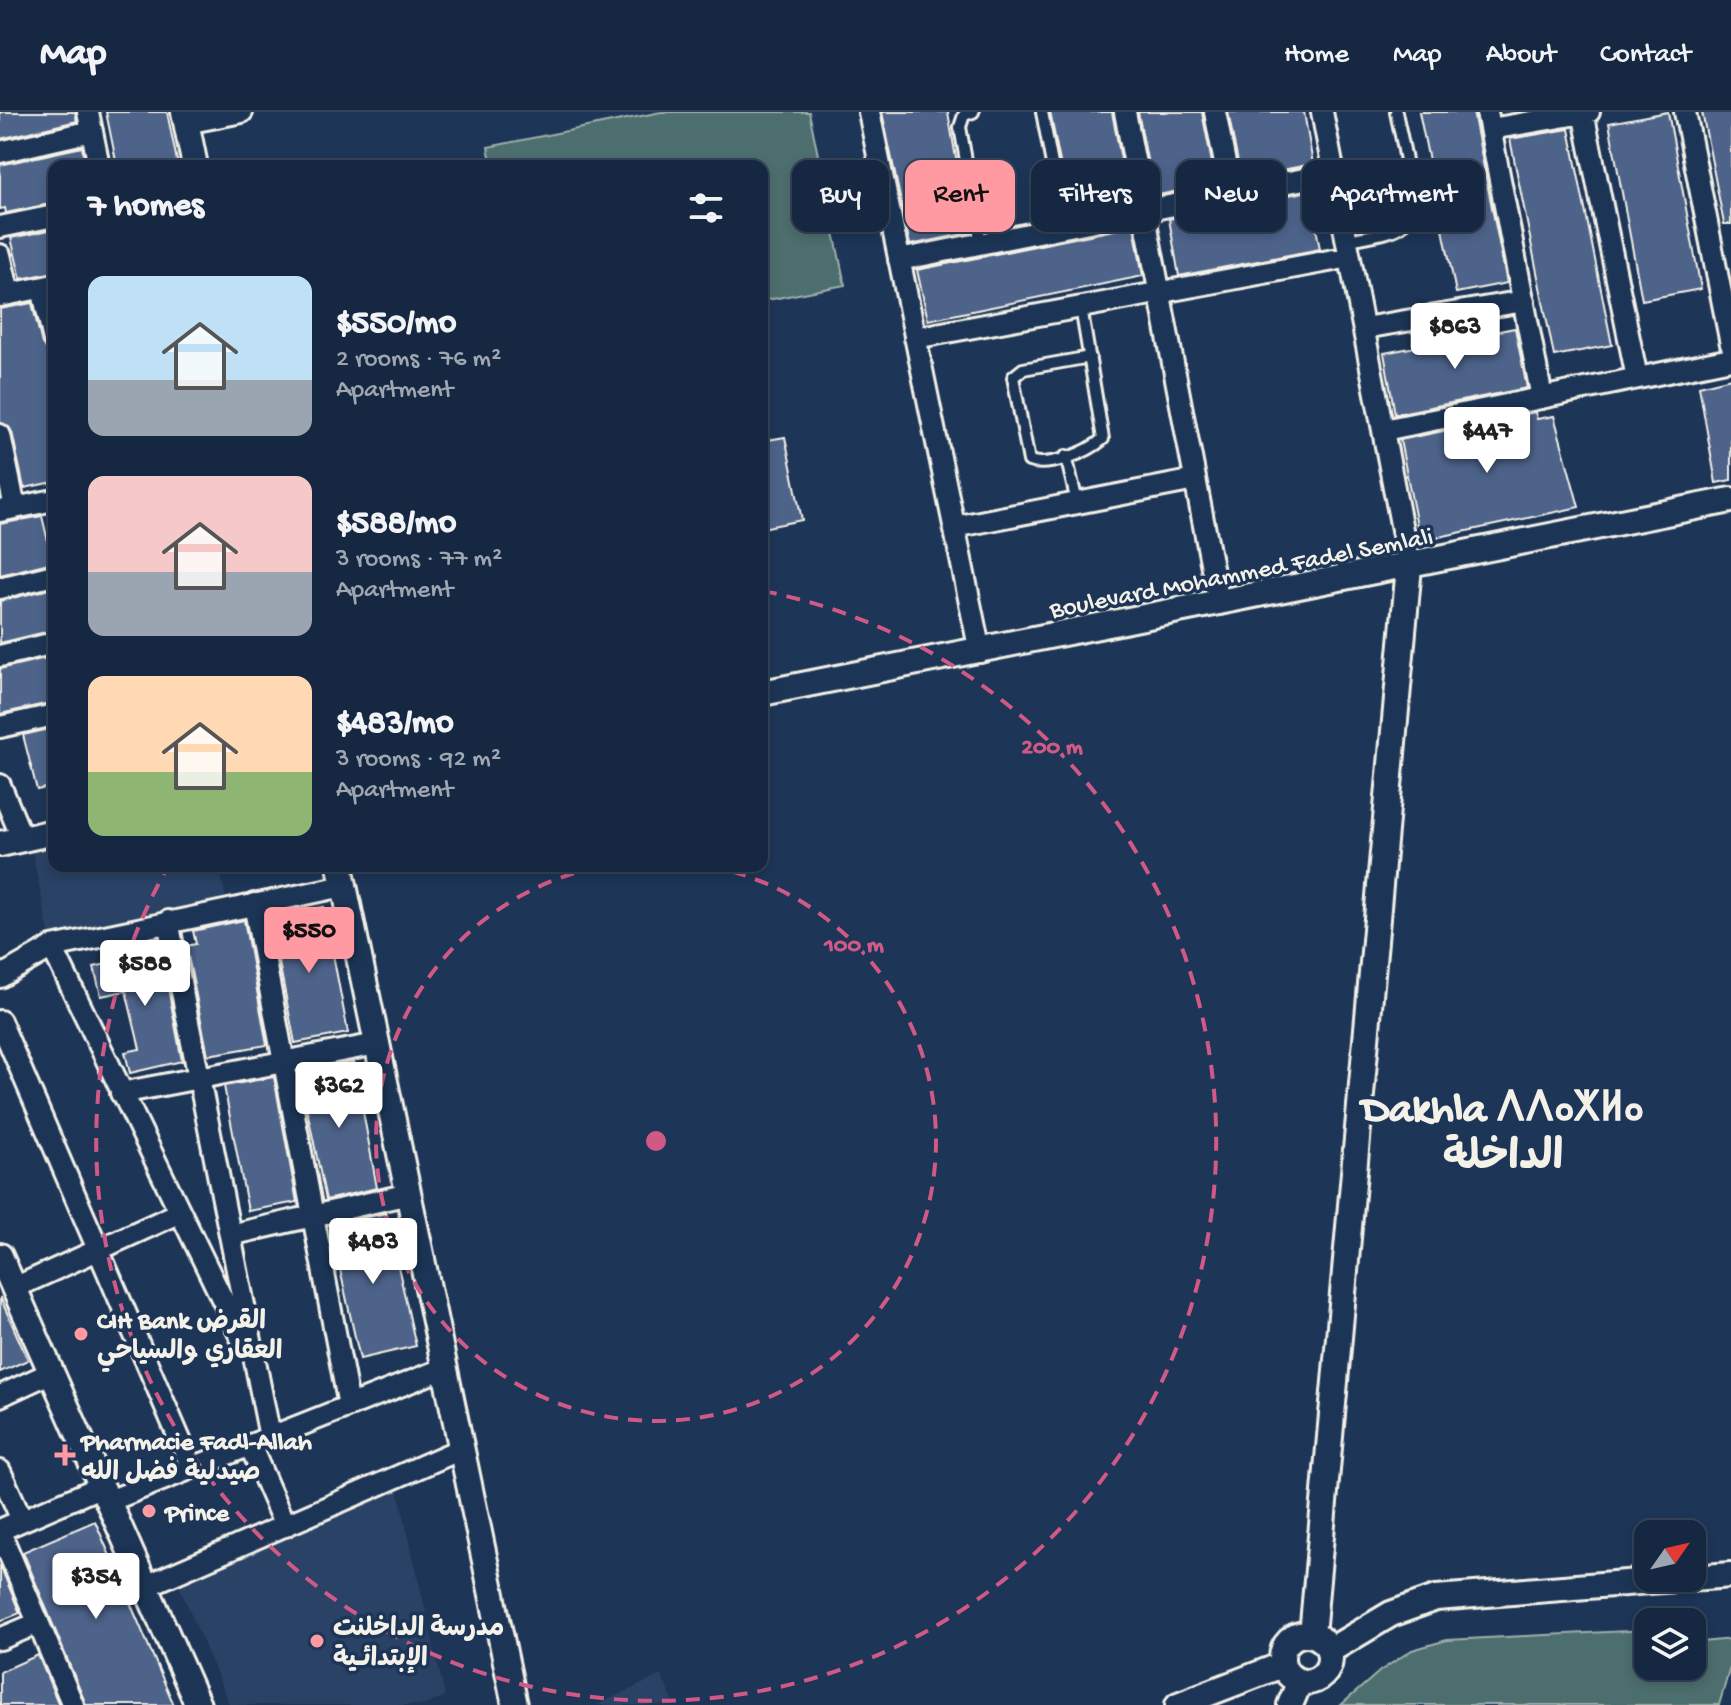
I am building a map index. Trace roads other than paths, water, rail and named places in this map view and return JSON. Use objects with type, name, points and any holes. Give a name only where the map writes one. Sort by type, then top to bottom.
[{"type":"street","points":[[194,160],[185,118],[242,112]]},
{"type":"street","points":[[869,112],[980,652]]},
{"type":"street","points":[[1125,112],[1134,160]]},
{"type":"street","points":[[1215,112],[1224,160]]},
{"type":"street","points":[[1322,112],[1331,160]]},
{"type":"street","points":[[1542,398],[1489,120],[1585,112],[1637,378]]},
{"type":"street","points":[[1685,112],[1731,344]]},
{"type":"street","points":[[0,152],[90,121],[98,160]]},
{"type":"street","points":[[0,227],[48,217]]},
{"type":"street","points":[[899,260],[1040,232]]},
{"type":"street","points":[[1148,232],[1219,604]]},
{"type":"street","points":[[1178,1705],[1291,1673],[1308,1682],[1323,1675],[1328,1668],[1320,1643],[1409,566],[1346,232]]},
{"type":"street","points":[[915,338],[1159,292],[1349,249]]},
{"type":"street","points":[[0,255],[4,295],[48,286]]},
{"type":"street","points":[[1364,328],[1524,301]]},
{"type":"street","points":[[1384,430],[1731,359]]},
{"type":"street","points":[[0,435],[7,510],[48,504]]},
{"type":"street","points":[[954,527],[1195,480]]},
{"type":"street","name":"Boulevard Mohammed Fadel Semlali","points":[[768,692],[1731,500]]},
{"type":"street","points":[[0,588],[48,576]]},
{"type":"street","points":[[0,656],[48,644]]},
{"type":"street","points":[[0,727],[48,716]]},
{"type":"street","points":[[0,785],[11,841],[48,833]]},
{"type":"street","points":[[0,977],[52,947],[254,904],[342,876],[515,1705]]},
{"type":"street","points":[[254,904],[349,1406]]},
{"type":"street","points":[[168,921],[270,1437]]},
{"type":"street","points":[[52,947],[257,1371]]},
{"type":"street","points":[[0,1021],[192,1468]]},
{"type":"street","points":[[121,1093],[377,1044]]},
{"type":"street","points":[[230,1235],[409,1194]]},
{"type":"street","points":[[14,1288],[179,1213]]},
{"type":"street","points":[[0,1256],[198,1705]]},
{"type":"street","points":[[73,1705],[0,1531],[22,1520],[192,1468],[445,1368]]},
{"type":"street","points":[[0,1396],[52,1372]]},
{"type":"street","points":[[250,1445],[285,1526]]},
{"type":"street","points":[[146,1586],[461,1449]]},
{"type":"street","points":[[0,1471],[22,1520]]},
{"type":"street","points":[[1706,1577],[1731,1575]]},
{"type":"street","points":[[1290,1705],[1288,1641],[1320,1643],[1436,1598],[1634,1582]]},
{"type":"street","points":[[0,1639],[38,1623]]},
{"type":"lane","points":[[973,112],[964,115],[960,127],[981,244]]},
{"type":"lane","points":[[1042,112],[1051,160]]},
{"type":"lane","points":[[1349,249],[1401,226],[1410,215],[1411,199],[1396,112]]},
{"type":"lane","points":[[1081,307],[1090,357],[1103,439],[1093,447],[1039,465],[1029,461],[1013,377],[1023,369],[1090,357]]},
{"type":"lane","points":[[1066,456],[1077,502]]},
{"type":"place","name":"CIH Bank القرض العقاري والسياحي","points":[[81,1334]]},
{"type":"place","name":"Pharmacie Fadl-Allah صيدلية فضل الله","points":[[65,1455]]},
{"type":"place","name":"Prince","points":[[149,1511]]},
{"type":"place","name":"مدرسة الداخلنت الإبتدائـية","points":[[317,1641]]},
{"type":"district","name":"Dakhla ⴷⴷⴰⵅⵍⴰ الداخلة","points":[[1503,1129]]}]
